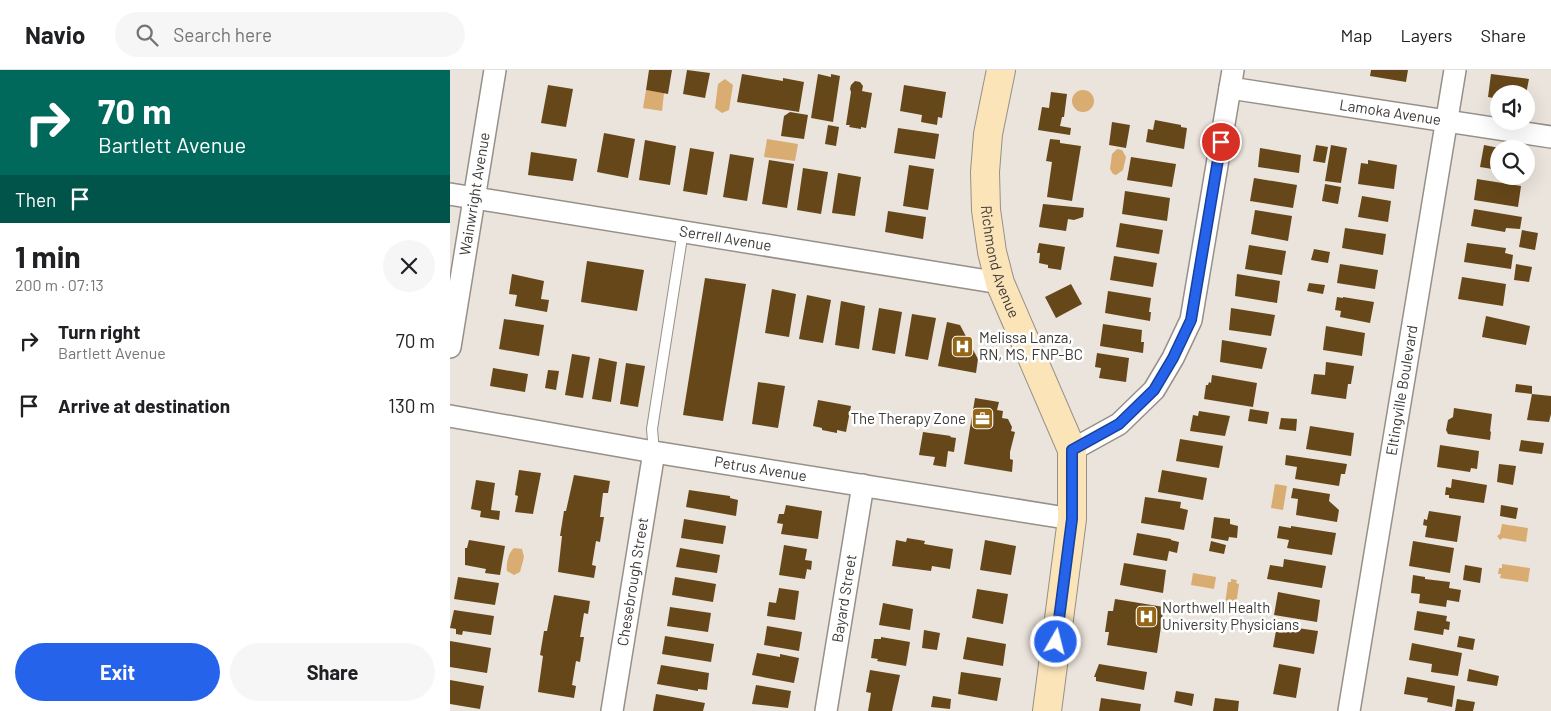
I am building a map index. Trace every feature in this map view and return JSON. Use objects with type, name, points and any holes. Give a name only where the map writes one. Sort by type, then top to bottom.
[{"type":"main road","name":"Richmond Avenue","points":[[1001,70],[988,134],[985,172],[986,210],[992,252],[1000,283],[1072,450],[1072,519],[1047,711]]},
{"type":"street","name":"Wainwright Avenue","points":[[450,346],[496,70]]},
{"type":"street","name":"Eltingville Boulevard","points":[[1350,711],[1455,70]]},
{"type":"street","name":"Lamoka Avenue","points":[[1231,79],[1447,121],[1551,137]]},
{"type":"street","points":[[1072,450],[1119,424],[1154,390],[1173,358],[1191,320],[1231,79]]},
{"type":"street","name":"Serrell Avenue","points":[[450,194],[1000,283]]},
{"type":"street","name":"Petrus Avenue","points":[[450,416],[654,452],[1072,519]]},
{"type":"street","name":"Chesebrough Street","points":[[612,711],[654,452]]},
{"type":"street","name":"Bayard Street","points":[[826,711],[863,485]]},
{"type":"lane","points":[[654,452],[652,429],[684,231]]},
{"type":"shaded area","points":[[725,79],[733,85],[729,110],[722,113],[715,108],[718,84]]},
{"type":"shaded area","points":[[646,90],[664,93],[662,111],[643,108]]},
{"type":"shaded area","points":[[1083,90],[1091,93],[1094,101],[1091,109],[1083,112],[1075,109],[1072,101],[1075,93]]},
{"type":"shaded area","points":[[767,139],[798,144],[795,161],[764,157]]},
{"type":"shaded area","points":[[1117,149],[1122,150],[1126,157],[1123,170],[1116,175],[1110,169],[1112,154]]},
{"type":"shaded area","points":[[1275,484],[1287,486],[1283,510],[1271,508]]},
{"type":"shaded area","points":[[1502,524],[1528,528],[1526,542],[1503,538],[1500,540],[1497,536],[1500,534]]},
{"type":"shaded area","points":[[514,548],[522,549],[524,557],[520,572],[514,575],[507,571],[507,562]]},
{"type":"shaded area","points":[[1502,564],[1530,568],[1528,582],[1500,578],[1501,574],[1498,574]]},
{"type":"shaded area","points":[[1193,573],[1216,577],[1214,589],[1191,585]]},
{"type":"shaded area","points":[[1231,579],[1237,580],[1236,583],[1239,584],[1236,605],[1225,604],[1228,582],[1231,582]]},
{"type":"building","points":[[649,70],[672,70],[668,94],[646,90]]},
{"type":"building","points":[[687,70],[710,73],[705,98],[683,94]]},
{"type":"building","points":[[1371,70],[1408,70],[1406,82],[1370,76]]},
{"type":"building","points":[[742,74],[783,81],[783,78],[804,82],[799,112],[737,102]]},
{"type":"building","points":[[818,74],[831,77],[831,74],[840,76],[833,122],[811,118]]},
{"type":"building","points":[[1491,74],[1529,79],[1528,85],[1490,85],[1490,97],[1488,97]]},
{"type":"building","points":[[855,81],[860,82],[863,86],[862,91],[872,93],[866,128],[861,127],[861,129],[846,125],[850,89]]},
{"type":"building","points":[[548,85],[573,89],[566,127],[541,123]]},
{"type":"building","points":[[904,85],[946,92],[942,118],[938,117],[937,125],[921,122],[922,115],[900,111]]},
{"type":"building","points":[[1051,92],[1067,94],[1064,117],[1062,117],[1060,126],[1071,128],[1070,135],[1038,130],[1042,107],[1049,108]]},
{"type":"building","points":[[790,112],[808,115],[804,139],[781,136],[784,116]]},
{"type":"building","points":[[1155,120],[1187,128],[1184,149],[1146,142],[1148,129],[1153,130]]},
{"type":"building","points":[[1112,122],[1130,125],[1126,148],[1109,145]]},
{"type":"building","points":[[828,125],[839,127],[836,146],[825,144]]},
{"type":"building","points":[[898,128],[939,134],[935,159],[894,153]]},
{"type":"building","points":[[604,133],[635,139],[628,178],[597,172]]},
{"type":"building","points":[[1050,139],[1060,140],[1060,143],[1081,146],[1072,201],[1047,197],[1052,162],[1046,161]]},
{"type":"building","points":[[645,140],[676,146],[670,185],[639,180]]},
{"type":"building","points":[[1316,145],[1328,147],[1325,163],[1313,161]]},
{"type":"building","points":[[1331,145],[1347,148],[1341,183],[1325,181]]},
{"type":"building","points":[[1484,145],[1490,146],[1490,169],[1480,167]]},
{"type":"building","points":[[690,148],[714,152],[707,195],[683,191]]},
{"type":"building","points":[[1260,148],[1301,155],[1299,173],[1258,167]]},
{"type":"building","points":[[531,152],[577,159],[573,181],[528,175]]},
{"type":"building","points":[[730,154],[754,158],[747,201],[723,197]]},
{"type":"building","points":[[1131,157],[1176,164],[1172,187],[1127,180]]},
{"type":"building","points":[[769,160],[794,164],[787,208],[762,204]]},
{"type":"building","points":[[1368,160],[1397,165],[1394,189],[1358,184],[1361,163],[1368,164]]},
{"type":"building","points":[[909,165],[934,169],[928,210],[903,206]]},
{"type":"building","points":[[803,168],[828,172],[821,214],[797,210]]},
{"type":"building","points":[[838,173],[861,177],[855,216],[832,213]]},
{"type":"building","points":[[1254,178],[1297,185],[1293,208],[1250,201]]},
{"type":"building","points":[[1477,179],[1490,181],[1490,185],[1521,186],[1518,207],[1474,200]]},
{"type":"building","points":[[1325,184],[1341,187],[1338,204],[1322,201]]},
{"type":"building","points":[[1125,191],[1170,198],[1167,221],[1122,214]]},
{"type":"building","points":[[1362,196],[1391,201],[1388,222],[1358,217]]},
{"type":"building","points":[[1043,204],[1084,208],[1083,217],[1074,220],[1068,219],[1066,231],[1039,227]]},
{"type":"building","points":[[1474,209],[1522,217],[1520,229],[1506,228],[1505,232],[1471,226]]},
{"type":"building","points":[[1255,210],[1292,216],[1288,241],[1251,234]]},
{"type":"building","points":[[888,211],[926,217],[923,239],[885,232]]},
{"type":"building","points":[[1120,223],[1163,230],[1159,254],[1116,247]]},
{"type":"building","points":[[1345,228],[1386,234],[1383,255],[1342,248]]},
{"type":"building","points":[[1522,230],[1538,233],[1535,250],[1519,247]]},
{"type":"building","points":[[1039,243],[1065,247],[1061,270],[1048,268],[1048,265],[1039,263],[1040,253],[1037,253]]},
{"type":"building","points":[[1467,243],[1506,248],[1505,253],[1513,255],[1511,269],[1464,262]]},
{"type":"building","points":[[1249,245],[1286,251],[1282,275],[1245,269]]},
{"type":"building","points":[[1314,249],[1330,252],[1328,263],[1311,260]]},
{"type":"building","points":[[1114,256],[1157,263],[1153,287],[1110,280]]},
{"type":"building","points":[[587,261],[644,270],[637,311],[581,302]]},
{"type":"building","points":[[1340,264],[1378,270],[1375,289],[1337,283]]},
{"type":"building","points":[[1516,264],[1532,267],[1529,282],[1514,280]]},
{"type":"building","points":[[512,274],[544,281],[541,299],[549,300],[547,312],[515,306],[517,295],[509,294]]},
{"type":"building","points":[[1237,274],[1280,281],[1277,303],[1235,296]]},
{"type":"building","points":[[1462,277],[1506,284],[1503,306],[1458,299]]},
{"type":"building","points":[[705,278],[746,284],[723,421],[683,415]]},
{"type":"building","points":[[1309,283],[1325,285],[1323,294],[1307,291]]},
{"type":"building","points":[[1071,284],[1082,304],[1056,318],[1045,297]]},
{"type":"building","points":[[772,289],[796,294],[789,337],[765,333]]},
{"type":"building","points":[[1108,291],[1151,298],[1150,321],[1105,313]]},
{"type":"building","points":[[807,295],[831,300],[823,343],[799,339]]},
{"type":"building","points":[[1337,297],[1374,302],[1370,323],[1340,317],[1341,311],[1335,310]]},
{"type":"building","points":[[841,301],[865,306],[859,349],[835,345]]},
{"type":"building","points":[[879,308],[902,312],[895,354],[872,350]]},
{"type":"building","points":[[1231,308],[1275,315],[1271,336],[1229,330]]},
{"type":"building","points":[[912,314],[936,318],[928,360],[905,356]]},
{"type":"building","points":[[1486,316],[1530,326],[1526,345],[1482,337]]},
{"type":"building","points":[[504,319],[544,325],[539,356],[499,349]]},
{"type":"building","points":[[947,322],[960,325],[978,359],[976,373],[938,366]]},
{"type":"building","points":[[1103,324],[1142,330],[1141,342],[1144,342],[1143,353],[1100,346]]},
{"type":"building","points":[[1326,326],[1365,333],[1362,356],[1323,350]]},
{"type":"building","points":[[1222,340],[1267,348],[1262,369],[1220,362]]},
{"type":"building","points":[[1097,353],[1129,358],[1126,382],[1099,378],[1101,368],[1095,367]]},
{"type":"building","points":[[572,354],[590,357],[583,398],[565,395]]},
{"type":"building","points":[[599,358],[617,362],[611,402],[592,399]]},
{"type":"building","points":[[1326,362],[1354,366],[1351,384],[1348,384],[1346,399],[1311,394],[1314,374],[1325,375]]},
{"type":"building","points":[[626,363],[645,366],[638,407],[620,404]]},
{"type":"building","points":[[493,368],[528,374],[525,392],[490,386]]},
{"type":"building","points":[[548,370],[559,371],[556,390],[545,388]]},
{"type":"building","points":[[1212,375],[1257,383],[1253,407],[1204,399],[1206,385],[1209,382],[1211,383]]},
{"type":"building","points":[[758,382],[785,386],[778,428],[752,424]]},
{"type":"building","points":[[1516,384],[1532,386],[1532,394],[1515,392]]},
{"type":"building","points":[[1532,394],[1551,396],[1549,422],[1527,420]]},
{"type":"building","points":[[975,398],[999,402],[997,410],[1003,411],[1002,418],[1008,419],[1012,427],[1011,431],[1015,432],[1010,452],[1010,459],[1013,460],[1012,472],[964,464]]},
{"type":"building","points":[[818,400],[851,406],[846,432],[837,430],[837,433],[813,426]]},
{"type":"building","points":[[1454,408],[1492,414],[1490,440],[1448,434],[1446,430],[1448,420],[1453,417]]},
{"type":"building","points":[[1250,409],[1269,412],[1267,424],[1248,421]]},
{"type":"building","points":[[1199,411],[1230,416],[1225,436],[1190,431],[1193,415],[1198,416]]},
{"type":"building","points":[[1281,418],[1297,419],[1296,431],[1279,429]]},
{"type":"building","points":[[1310,426],[1354,433],[1351,456],[1306,449]]},
{"type":"building","points":[[923,432],[956,438],[954,452],[948,451],[946,467],[933,465],[935,457],[919,455]]},
{"type":"building","points":[[1180,439],[1223,446],[1219,468],[1176,461]]},
{"type":"building","points":[[1521,440],[1544,443],[1542,454],[1519,451]]},
{"type":"building","points":[[1440,445],[1479,451],[1477,469],[1471,468],[1470,472],[1437,467]]},
{"type":"building","points":[[1286,455],[1347,464],[1345,474],[1341,474],[1339,486],[1295,479],[1297,467],[1285,465]]},
{"type":"building","points":[[1499,464],[1516,466],[1513,485],[1497,482]]},
{"type":"building","points":[[519,470],[541,473],[533,514],[515,512],[518,496],[515,495]]},
{"type":"building","points":[[1162,470],[1207,478],[1203,500],[1158,492]]},
{"type":"building","points":[[574,475],[610,481],[608,493],[603,493],[600,517],[604,517],[600,542],[596,541],[592,565],[596,566],[594,578],[558,572],[562,536],[560,536],[564,511],[566,511]]},
{"type":"building","points":[[1452,479],[1487,485],[1484,503],[1449,498],[1449,495],[1445,495],[1446,487],[1451,488]]},
{"type":"building","points":[[476,480],[495,483],[491,510],[500,511],[499,520],[480,517],[481,511],[471,509]]},
{"type":"building","points":[[1293,488],[1330,494],[1329,501],[1339,510],[1337,522],[1296,515],[1298,499],[1291,498]]},
{"type":"building","points":[[689,490],[730,496],[730,498],[738,500],[736,516],[686,507]]},
{"type":"building","points":[[1145,497],[1181,502],[1180,508],[1188,510],[1184,530],[1141,523]]},
{"type":"building","points":[[786,505],[822,511],[818,539],[781,534],[783,524],[777,523],[779,514],[784,514]]},
{"type":"building","points":[[1501,505],[1518,508],[1516,519],[1500,516]]},
{"type":"building","points":[[1429,511],[1461,516],[1457,542],[1425,537],[1427,526],[1423,525],[1424,519],[1427,520]]},
{"type":"building","points":[[1214,517],[1230,519],[1230,524],[1238,526],[1237,538],[1229,537],[1228,541],[1211,538]]},
{"type":"building","points":[[684,519],[726,526],[723,544],[681,538]]},
{"type":"building","points":[[1279,526],[1336,533],[1332,555],[1287,548],[1289,540],[1277,538]]},
{"type":"building","points":[[1137,533],[1179,542],[1177,553],[1169,551],[1167,561],[1133,555]]},
{"type":"building","points":[[907,538],[925,541],[924,544],[953,549],[950,569],[932,566],[931,571],[892,566],[896,540],[906,542]]},
{"type":"building","points":[[469,540],[505,546],[500,575],[485,573],[486,569],[465,565],[465,548],[467,548]]},
{"type":"building","points":[[985,540],[1016,546],[1011,575],[980,570]]},
{"type":"building","points":[[1211,541],[1226,545],[1224,554],[1209,551]]},
{"type":"building","points":[[1413,541],[1454,548],[1450,573],[1409,566]]},
{"type":"building","points":[[784,545],[807,549],[805,560],[812,561],[811,570],[807,569],[805,579],[779,575]]},
{"type":"building","points":[[680,548],[720,555],[717,573],[676,567]]},
{"type":"building","points":[[1284,559],[1326,566],[1322,588],[1267,579],[1270,565],[1283,567]]},
{"type":"building","points":[[1124,563],[1166,570],[1163,593],[1120,585]]},
{"type":"building","points":[[1465,565],[1482,568],[1480,583],[1463,580]]},
{"type":"building","points":[[1413,575],[1425,577],[1425,579],[1450,582],[1449,588],[1461,590],[1459,602],[1447,600],[1446,607],[1419,603],[1420,594],[1411,593]]},
{"type":"building","points":[[458,577],[499,583],[495,605],[454,599]]},
{"type":"building","points":[[675,577],[716,584],[713,602],[672,595]]},
{"type":"building","points":[[779,588],[799,591],[795,620],[767,616],[769,602],[776,603]]},
{"type":"building","points":[[977,589],[1008,594],[1003,624],[972,618]]},
{"type":"building","points":[[1278,592],[1320,600],[1317,622],[1274,615]]},
{"type":"building","points":[[554,595],[590,601],[588,614],[584,613],[580,637],[584,637],[580,662],[576,661],[572,685],[576,686],[574,698],[538,692],[543,656],[540,655],[544,631],[547,631]]},
{"type":"building","points":[[1115,599],[1164,607],[1157,653],[1107,645],[1109,632],[1105,632],[1108,611],[1113,611]]},
{"type":"building","points":[[883,603],[913,609],[910,630],[879,625]]},
{"type":"building","points":[[670,607],[711,613],[708,632],[667,626]]},
{"type":"building","points":[[454,610],[494,616],[491,635],[463,631],[462,635],[456,634],[456,629],[450,628]]},
{"type":"building","points":[[1417,611],[1447,616],[1446,621],[1450,622],[1449,630],[1444,629],[1443,635],[1414,630]]},
{"type":"building","points":[[1277,625],[1318,631],[1314,654],[1273,647]]},
{"type":"building","points":[[767,626],[802,632],[799,651],[764,645]]},
{"type":"building","points":[[924,630],[940,633],[937,650],[922,648]]},
{"type":"building","points":[[665,636],[714,644],[711,662],[662,654]]},
{"type":"building","points":[[1459,636],[1475,639],[1473,650],[1457,647]]},
{"type":"building","points":[[881,637],[910,642],[906,666],[877,661],[878,659],[871,658],[874,639],[881,639]]},
{"type":"building","points":[[967,637],[1006,644],[1003,666],[963,659]]},
{"type":"building","points":[[450,641],[491,648],[487,673],[450,667]]},
{"type":"building","points":[[1412,643],[1462,653],[1458,676],[1431,672],[1432,664],[1409,660]]},
{"type":"building","points":[[757,653],[780,657],[780,654],[799,658],[794,683],[752,675]]},
{"type":"building","points":[[1099,664],[1147,672],[1144,690],[1096,681],[1096,677],[1094,677]]},
{"type":"building","points":[[1279,664],[1301,668],[1296,698],[1273,694]]},
{"type":"building","points":[[661,665],[709,673],[707,690],[698,689],[698,691],[657,684]]},
{"type":"building","points":[[1469,669],[1499,676],[1497,686],[1467,681]]},
{"type":"building","points":[[870,670],[900,675],[892,711],[868,711],[871,693],[866,692]]},
{"type":"building","points":[[961,672],[1001,678],[997,701],[958,694]]},
{"type":"building","points":[[1407,677],[1455,686],[1452,707],[1427,702],[1428,698],[1404,694]]},
{"type":"building","points":[[450,680],[484,686],[480,709],[450,704]]},
{"type":"building","points":[[756,685],[791,691],[788,708],[752,704]]},
{"type":"building","points":[[1176,691],[1194,694],[1192,706],[1174,702]]},
{"type":"building","points":[[656,694],[705,703],[703,711],[653,711]]},
{"type":"building","points":[[933,696],[951,699],[950,709],[931,707]]},
{"type":"building","points":[[1101,698],[1141,704],[1140,711],[1099,711]]},
{"type":"building","points":[[1215,698],[1239,701],[1238,711],[1213,711]]},
{"type":"building","points":[[1457,699],[1475,702],[1473,711],[1455,711]]},
{"type":"place","name":"Melissa Lanza, RN, MS, FNP-BC","points":[[963,347]]},
{"type":"place","name":"The Therapy Zone","points":[[982,419]]},
{"type":"place","name":"Northwell Health University Physicians","points":[[1146,617]]},
{"type":"route","points":[[1056,642],[1072,519],[1072,450],[1119,424],[1154,390],[1173,358],[1191,320],[1221,142]]}]
